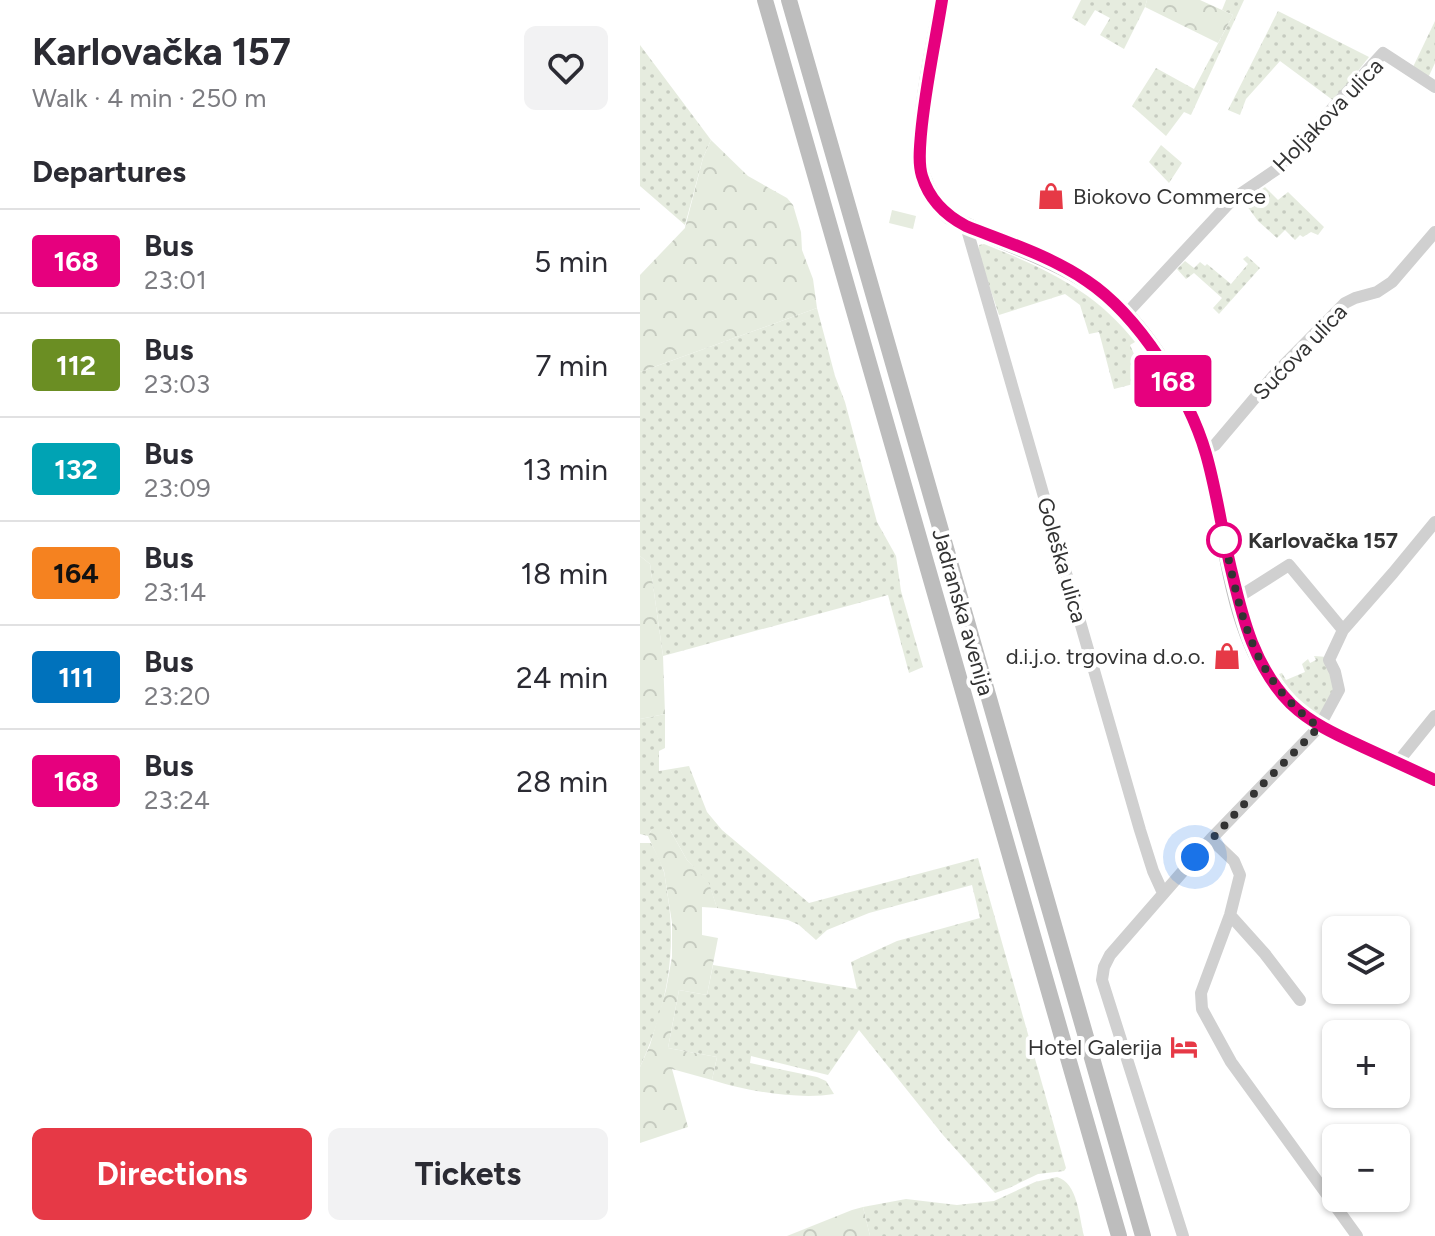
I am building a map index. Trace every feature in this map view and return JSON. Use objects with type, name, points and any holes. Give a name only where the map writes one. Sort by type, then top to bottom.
[{"type":"main road","name":"Jadranska avenija","points":[[765,0],[1119,1236]]},
{"type":"main road","name":"Jadranska avenija","points":[[789,0],[1143,1236]]},
{"type":"main road","points":[[942,0],[923,112],[920,153],[922,176],[939,207],[966,226],[1063,267],[1087,281],[1126,314],[1169,374],[1196,425],[1205,450],[1237,598],[1250,640],[1266,672],[1290,703],[1319,727],[1435,780]]},
{"type":"street","name":"Holjakova ulica","points":[[1126,314],[1233,199],[1277,169],[1383,53],[1435,87]]},
{"type":"street","name":"Goleška ulica","points":[[966,226],[1140,830],[1163,893]]},
{"type":"street","name":"Sućova ulica","points":[[1205,450],[1215,445],[1276,373],[1345,303],[1385,288],[1435,232]]},
{"type":"street","points":[[1183,1236],[1102,980],[1104,967],[1110,955],[1211,839],[1319,727],[1339,690],[1330,656],[1343,630],[1435,522]]},
{"type":"street","points":[[1237,598],[1289,565],[1343,630]]},
{"type":"street","points":[[1397,763],[1435,716]]},
{"type":"street","points":[[1211,839],[1234,861],[1240,875],[1230,915],[1201,993],[1202,1009],[1231,1062],[1357,1236]]},
{"type":"street","points":[[1230,915],[1300,1000]]},
{"type":"green space","points":[[1081,0],[1147,0],[1124,49],[1100,35],[1110,18],[1095,10],[1085,26],[1072,18]]},
{"type":"green space","points":[[1147,0],[1200,0],[1233,15],[1218,43],[1145,7]]},
{"type":"green space","points":[[1226,0],[1244,0],[1191,115],[1184,112],[1166,136],[1132,106],[1156,68],[1194,89],[1233,15],[1222,10]]},
{"type":"green space","points":[[1278,11],[1369,57],[1334,101],[1280,61],[1246,99],[1240,115],[1228,110]]},
{"type":"green space","points":[[1435,21],[1435,63],[1428,78],[1413,67]]},
{"type":"green space","points":[[640,45],[711,140],[685,225],[640,186]]},
{"type":"green space","points":[[711,140],[748,176],[787,198],[793,205],[801,232],[802,250],[813,279],[817,308],[640,372],[640,275],[685,228],[703,158]]},
{"type":"green space","points":[[1161,145],[1182,163],[1169,183],[1149,162]]},
{"type":"green space","points":[[1265,187],[1278,200],[1288,192],[1324,227],[1318,235],[1311,232],[1295,240],[1285,230],[1277,238],[1258,221],[1244,202]]},
{"type":"green space","points":[[892,210],[916,216],[913,229],[889,223]]},
{"type":"green space","points":[[984,244],[1067,282],[1103,308],[1135,342],[1130,345],[1135,364],[1144,370],[1149,380],[1114,389],[1099,332],[1089,334],[1080,305],[1065,294],[999,315],[978,252],[979,245]]},
{"type":"green space","points":[[1247,256],[1260,268],[1219,314],[1213,308],[1222,298],[1194,273],[1186,279],[1177,269],[1185,261],[1194,268],[1200,262],[1205,266],[1207,264],[1231,284],[1248,264],[1243,259]]},
{"type":"green space","points":[[817,308],[877,522],[896,556],[901,591],[923,667],[909,673],[888,595],[663,656],[650,564],[640,556],[640,372]]},
{"type":"green space","points":[[640,556],[650,564],[663,656],[665,714],[640,719]]},
{"type":"green space","points":[[1314,656],[1327,657],[1334,688],[1321,716],[1297,699],[1279,674],[1282,673],[1286,680],[1305,672],[1302,664],[1308,659],[1310,663],[1316,660]]},
{"type":"green space","points":[[665,714],[665,748],[659,751],[659,771],[689,766],[707,812],[722,830],[809,903],[978,858],[1066,1168],[1064,1171],[1038,1174],[995,1193],[943,1135],[859,1030],[828,1075],[751,1056],[750,1063],[826,1081],[834,1094],[820,1096],[773,1093],[712,1080],[717,1057],[668,1048],[679,990],[707,995],[713,965],[857,989],[851,962],[897,941],[980,918],[972,885],[869,913],[827,930],[816,940],[788,920],[717,908],[709,884],[687,860],[670,830],[652,829],[648,836],[640,834],[640,719]]},
{"type":"green space","points":[[661,826],[670,830],[687,860],[709,883],[717,908],[702,907],[702,935],[718,938],[707,995],[679,990],[668,1048],[717,1057],[712,1080],[672,1069],[688,1127],[640,1143],[640,1067],[650,1045],[666,990],[672,957],[672,923],[664,871],[648,836],[652,829]]},
{"type":"green space","points":[[640,843],[651,843],[664,872],[671,941],[662,1005],[640,1067]]},
{"type":"green space","points":[[1057,1177],[1064,1180],[1073,1193],[1084,1236],[870,1236],[863,1207],[906,1199],[957,1205],[994,1201],[1035,1182]]},
{"type":"green space","points":[[863,1207],[870,1236],[787,1236],[852,1210]]},
{"type":"bus line","name":"168","points":[[942,0],[923,112],[920,153],[922,176],[939,207],[966,226],[1063,267],[1087,281],[1126,314],[1169,374],[1196,425],[1210,467],[1237,598],[1256,655],[1266,672],[1290,703],[1319,727],[1435,780]]},
{"type":"place","name":"Biokovo Commerce","points":[[1051,196]]},
{"type":"place","name":"Karlovačka 157","points":[[1224,540]]},
{"type":"place","name":"d.i.j.o. trgovina d.o.o.","points":[[1227,656]]},
{"type":"place","name":"Hotel Galerija","points":[[1184,1047]]},
{"type":"route","points":[[1195,857],[1319,727],[1290,703],[1256,655],[1237,598],[1223,534],[1224,540]]}]
